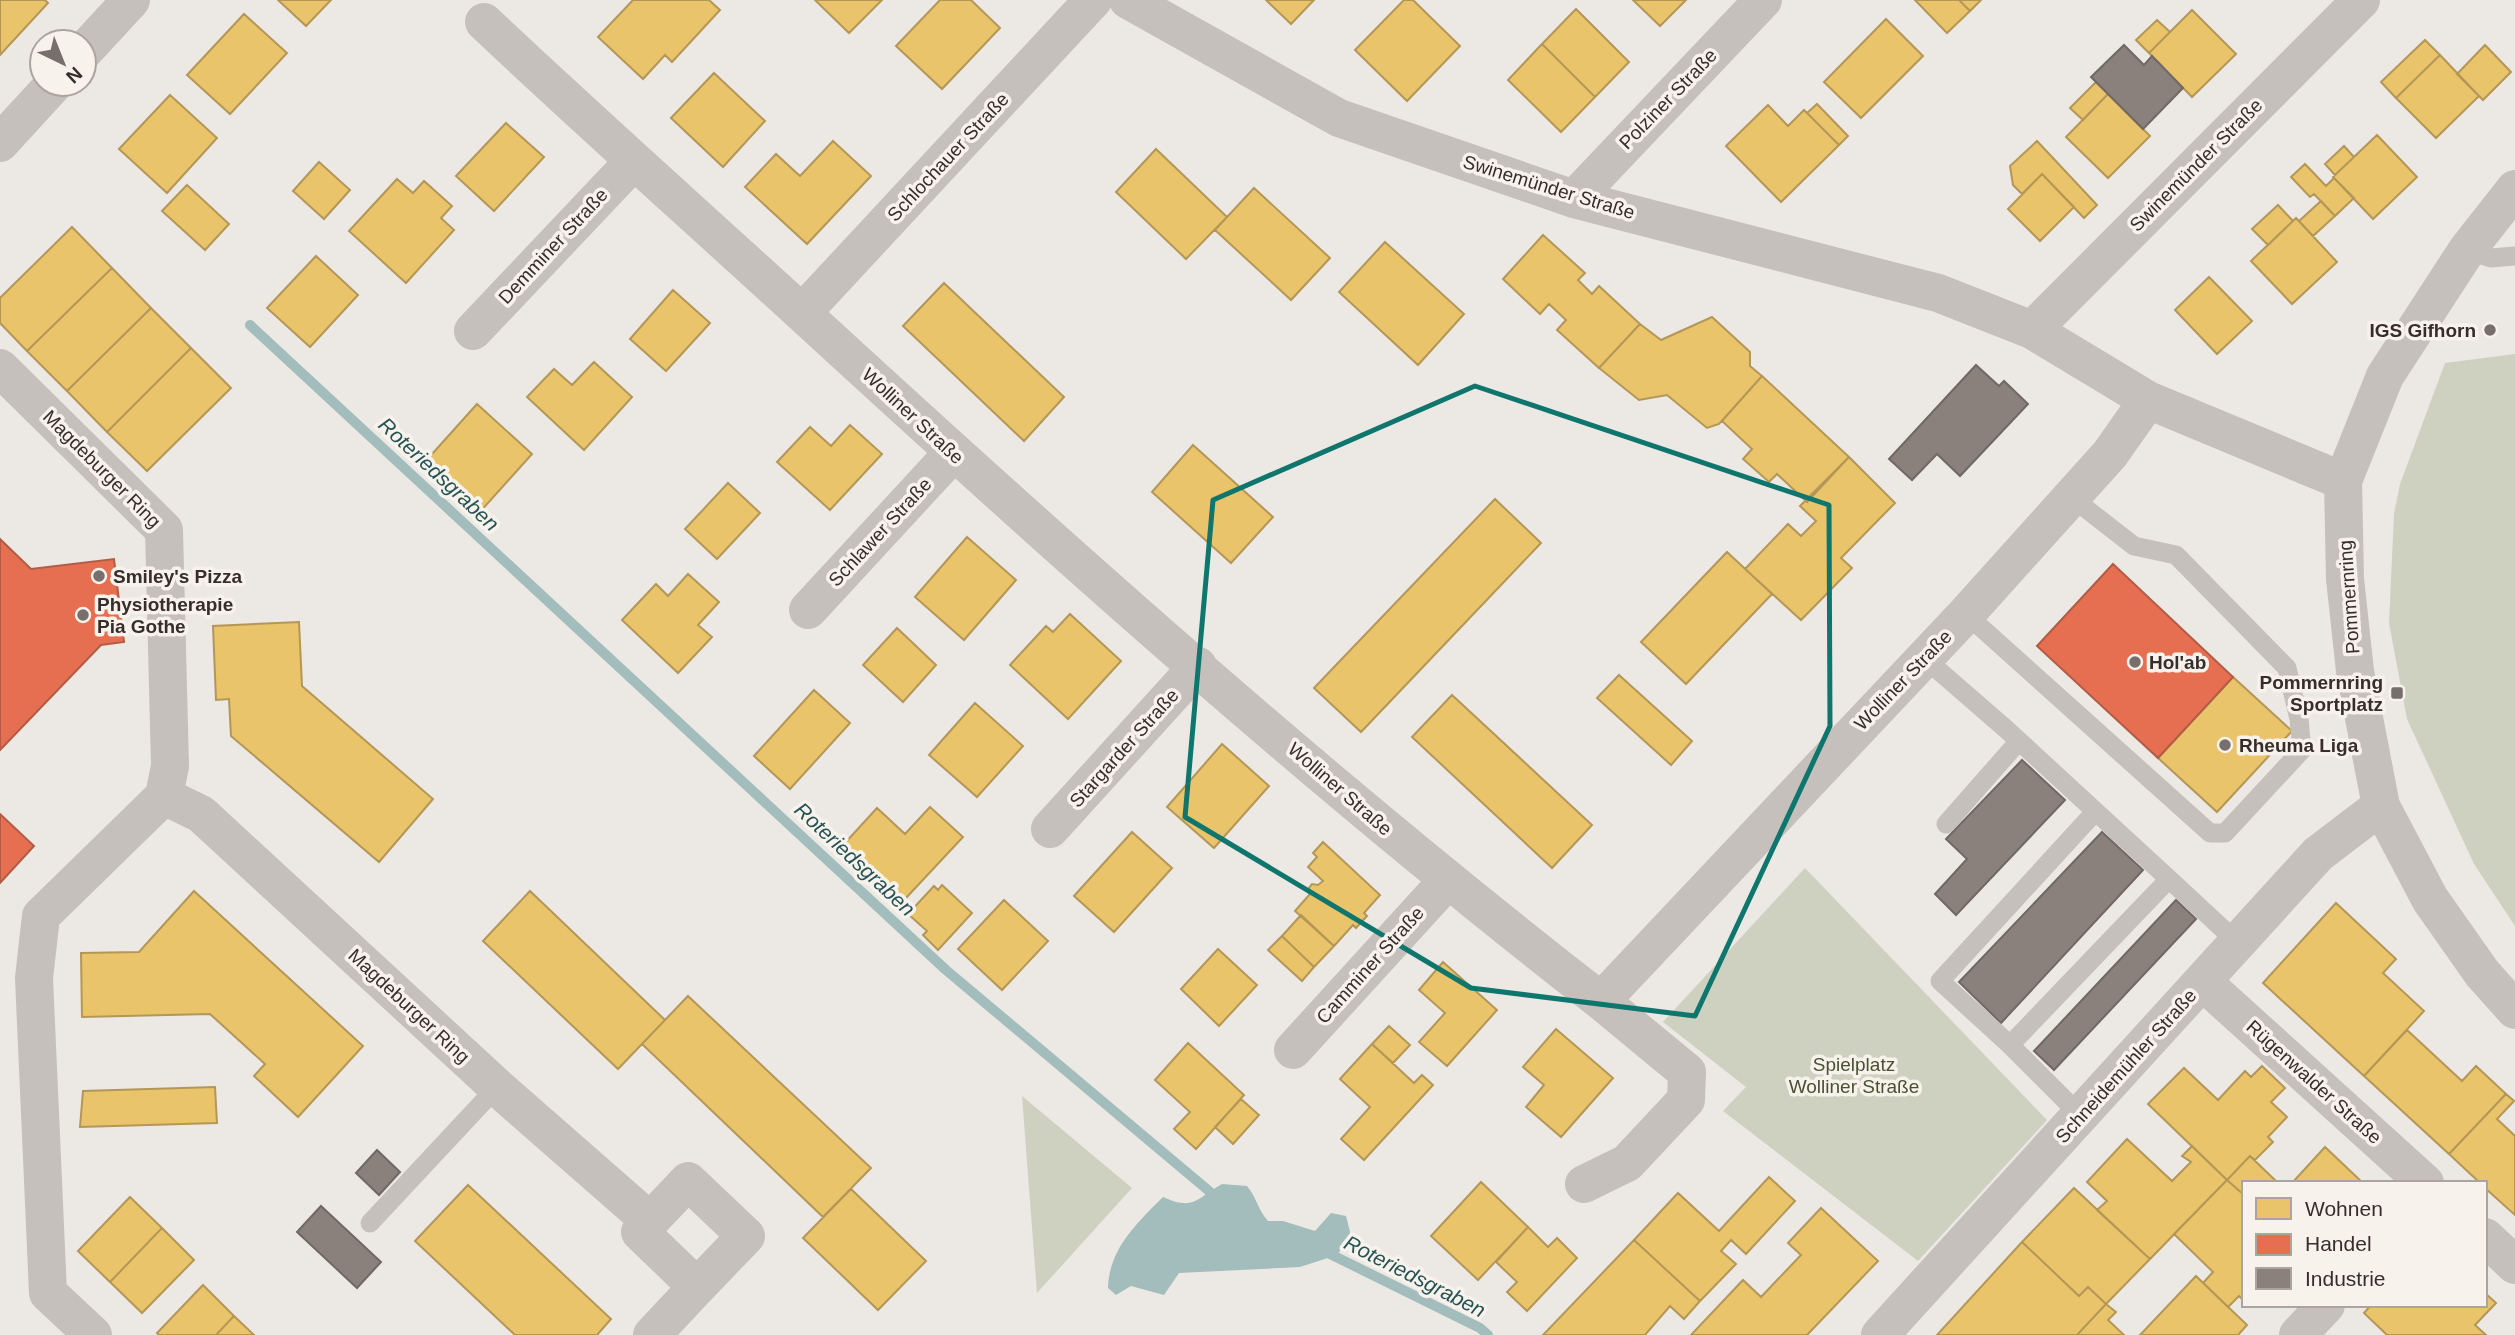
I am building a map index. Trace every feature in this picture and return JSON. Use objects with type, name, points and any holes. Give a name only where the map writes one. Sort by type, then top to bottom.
[{"type":"street","points":[[98,36],[131,0]]},
{"type":"street","name":"Schlochauer Straße","points":[[802,313],[1093,0]]},
{"type":"street","name":"Swinemünder Straße","points":[[1128,0],[1339,118],[1574,199],[1938,293],[2032,330],[2148,400],[2343,481]]},
{"type":"street","name":"Polziner Straße","points":[[1574,199],[1763,0]]},
{"type":"street","name":"Swinemünder Straße","points":[[2032,330],[2361,0]]},
{"type":"street","name":"Wolliner Straße","points":[[484,22],[632,162],[802,313],[952,454],[1447,881],[1601,1001],[1966,614],[2110,454],[2148,400]]},
{"type":"street","points":[[0,143],[41,98]]},
{"type":"street","name":"Demminer Straße","points":[[473,331],[632,162]]},
{"type":"street","name":"Pommernring","points":[[2515,189],[2467,250],[2385,376],[2343,481],[2345,579],[2355,671],[2381,806],[2430,899],[2482,973],[2515,1010]]},
{"type":"street","name":"Magdeburger Ring","points":[[0,368],[164,530],[170,766],[164,796],[201,814],[497,1087],[650,1221]]},
{"type":"street","name":"Schlawer Straße","points":[[808,610],[952,454]]},
{"type":"street","name":"Stargarder Straße","points":[[1050,829],[1198,666]]},
{"type":"street","points":[[93,1335],[48,1293],[34,978],[41,916],[164,796]]},
{"type":"street","name":"Schneidemühler Straße","points":[[1880,1335],[2318,854],[2381,806]]},
{"type":"street","name":"Camminer Straße","points":[[1293,1050],[1447,881]]},
{"type":"street","name":"Rügenwalder Straße","points":[[2203,982],[2423,1181]]},
{"type":"street","points":[[1584,1184],[1626,1163],[1686,1100],[1687,1072],[1601,1001]]},
{"type":"street","points":[[652,1335],[746,1236],[688,1181],[640,1233],[697,1287]]},
{"type":"street","points":[[2487,1239],[2515,1265]]},
{"type":"street","points":[[2298,1335],[2324,1307]]},
{"type":"lane","points":[[2467,250],[2491,258],[2515,256]]},
{"type":"lane","points":[[1966,614],[2210,833],[2225,833],[2273,784],[2302,750],[2299,719],[2287,668],[2176,555],[2134,546],[2071,497]]},
{"type":"lane","points":[[1923,657],[2019,741],[2238,943]]},
{"type":"lane","points":[[1946,824],[2019,741]]},
{"type":"lane","points":[[2081,1116],[2010,1045],[1940,981],[2094,813]]},
{"type":"lane","points":[[2010,1045],[2169,879]]},
{"type":"lane","points":[[370,1223],[497,1087]]},
{"type":"highlighted area","points":[[1475,386],[1829,505],[1830,726],[1695,1016],[1471,988],[1185,817],[1213,500]]},
{"type":"green space","points":[[2515,354],[2515,926],[2474,864],[2407,719],[2389,623],[2394,514],[2400,484],[2445,363]]},
{"type":"green space","name":"Spielplatz Wolliner Straße","points":[[1805,868],[2047,1120],[1918,1261],[1723,1111],[1746,1087],[1663,1022]]},
{"type":"green space","points":[[1022,1096],[1132,1188],[1037,1293]]},
{"type":"water","points":[[1222,1184],[1247,1186],[1268,1221],[1283,1221],[1315,1231],[1331,1213],[1346,1216],[1351,1236],[1337,1255],[1300,1267],[1179,1273],[1164,1295],[1131,1286],[1116,1295],[1108,1288],[1113,1261],[1119,1249],[1134,1227],[1163,1197],[1188,1203]]},
{"type":"building: Wohnen","points":[[0,0],[45,0],[48,3],[0,55]]},
{"type":"building: Wohnen","points":[[278,0],[331,0],[306,26]]},
{"type":"building: Wohnen","points":[[633,0],[709,0],[720,10],[672,62],[665,55],[643,79],[598,37]]},
{"type":"building: Wohnen","points":[[815,0],[882,0],[849,33]]},
{"type":"building: Wohnen","points":[[940,0],[971,0],[1000,28],[942,89],[896,46]]},
{"type":"building: Wohnen","points":[[1266,0],[1314,0],[1291,24]]},
{"type":"building: Wohnen","points":[[1404,0],[1413,0],[1460,46],[1407,101],[1355,50]]},
{"type":"building: Wohnen","points":[[1633,0],[1686,0],[1660,26]]},
{"type":"building: Wohnen","points":[[1915,0],[1959,0],[1970,11],[1947,33]]},
{"type":"building: Wohnen","points":[[1959,0],[1981,0],[1970,11]]},
{"type":"building: Wohnen","points":[[1576,9],[1629,62],[1595,97],[1542,44]]},
{"type":"building: Wohnen","points":[[2192,10],[2236,54],[2192,97],[2149,53]]},
{"type":"building: Wohnen","points":[[244,14],[287,53],[230,114],[187,75]]},
{"type":"building: Wohnen","points":[[1886,19],[1923,56],[1861,118],[1824,82]]},
{"type":"building: Wohnen","points":[[2157,20],[2170,32],[2149,53],[2136,40]]},
{"type":"building: Wohnen","points":[[2425,40],[2440,55],[2396,98],[2381,82]]},
{"type":"building: Wohnen","points":[[1542,44],[1595,97],[1561,132],[1508,80]]},
{"type":"building: Wohnen","points":[[2485,45],[2511,72],[2483,100],[2457,74]]},
{"type":"building: Wohnen","points":[[2440,55],[2479,96],[2436,138],[2396,98]]},
{"type":"building: Wohnen","points":[[714,73],[765,121],[723,167],[671,118]]},
{"type":"building: Wohnen","points":[[2096,82],[2108,94],[2083,120],[2070,108]]},
{"type":"building: Wohnen","points":[[2108,94],[2150,136],[2108,178],[2066,137]]},
{"type":"building: Wohnen","points":[[170,95],[217,138],[167,193],[119,149]]},
{"type":"building: Wohnen","points":[[1817,104],[1848,136],[1839,145],[1807,113]]},
{"type":"building: Wohnen","points":[[1768,105],[1788,126],[1804,110],[1839,145],[1781,202],[1726,146]]},
{"type":"building: Wohnen","points":[[506,123],[544,157],[494,211],[456,176]]},
{"type":"building: Wohnen","points":[[2377,135],[2417,177],[2373,219],[2333,177]]},
{"type":"building: Wohnen","points":[[833,141],[871,176],[807,244],[745,187],[776,154],[800,176]]},
{"type":"building: Wohnen","points":[[2037,141],[2097,205],[2084,218],[2042,174],[2022,194],[2013,185],[2010,166]]},
{"type":"building: Wohnen","points":[[2344,146],[2354,157],[2335,175],[2325,164]]},
{"type":"building: Wohnen","points":[[1156,149],[1227,217],[1186,259],[1116,192]]},
{"type":"building: Wohnen","points":[[319,162],[350,190],[324,219],[293,191]]},
{"type":"building: Wohnen","points":[[2305,164],[2326,186],[2334,178],[2354,198],[2335,216],[2314,194],[2310,197],[2291,177]]},
{"type":"building: Wohnen","points":[[2042,174],[2074,207],[2040,241],[2008,209]]},
{"type":"building: Wohnen","points":[[397,179],[413,193],[424,181],[452,206],[441,218],[454,230],[406,283],[349,231]]},
{"type":"building: Wohnen","points":[[187,185],[229,224],[205,250],[162,211]]},
{"type":"building: Wohnen","points":[[1254,188],[1330,258],[1291,300],[1215,230]]},
{"type":"building: Wohnen","points":[[2321,201],[2335,216],[2313,236],[2299,221]]},
{"type":"building: Wohnen","points":[[2278,205],[2293,221],[2268,245],[2252,229]]},
{"type":"building: Wohnen","points":[[2296,218],[2337,262],[2292,304],[2251,261]]},
{"type":"building: Wohnen","points":[[72,227],[112,268],[27,351],[0,323],[0,298]]},
{"type":"building: Wohnen","points":[[1543,235],[1585,273],[1578,280],[1592,294],[1599,286],[1640,324],[1599,368],[1557,330],[1566,320],[1549,304],[1540,314],[1503,279]]},
{"type":"building: Wohnen","points":[[1385,242],[1464,314],[1418,365],[1339,292]]},
{"type":"building: Wohnen","points":[[316,256],[358,295],[310,347],[267,308]]},
{"type":"building: Wohnen","points":[[112,268],[151,308],[67,391],[27,351]]},
{"type":"building: Wohnen","points":[[2209,277],[2252,321],[2217,354],[2175,310]]},
{"type":"building: Wohnen","points":[[944,283],[1064,397],[1024,441],[903,326]]},
{"type":"building: Wohnen","points":[[673,290],[710,323],[666,371],[630,339]]},
{"type":"building: Wohnen","points":[[151,308],[191,348],[107,432],[67,391]]},
{"type":"building: Wohnen","points":[[1712,317],[1750,352],[1750,366],[1762,376],[1719,424],[1707,428],[1667,395],[1639,400],[1599,368],[1640,324],[1661,340]]},
{"type":"building: Wohnen","points":[[191,348],[231,388],[147,471],[107,432]]},
{"type":"building: Wohnen","points":[[594,362],[632,397],[584,450],[527,397],[554,369],[572,385]]},
{"type":"building: Wohnen","points":[[1762,376],[1849,457],[1807,502],[1777,474],[1769,482],[1743,459],[1752,449],[1722,421]]},
{"type":"building: Wohnen","points":[[477,404],[532,454],[479,513],[424,463]]},
{"type":"building: Wohnen","points":[[850,425],[882,454],[830,510],[777,462],[810,427],[831,446]]},
{"type":"building: Wohnen","points":[[1193,445],[1273,517],[1231,563],[1152,492]]},
{"type":"building: Wohnen","points":[[1849,457],[1895,503],[1841,558],[1852,568],[1801,620],[1745,569],[1788,524],[1801,536],[1816,521],[1800,506]]},
{"type":"building: Wohnen","points":[[728,483],[760,513],[717,559],[685,529]]},
{"type":"building: Wohnen","points":[[1495,499],[1541,543],[1361,732],[1314,688]]},
{"type":"building: Wohnen","points":[[967,537],[1016,580],[964,640],[915,597]]},
{"type":"building: Wohnen","points":[[1727,552],[1772,594],[1686,684],[1641,642]]},
{"type":"building: Wohnen","points":[[688,574],[719,602],[698,625],[712,637],[678,673],[622,620],[656,584],[668,596]]},
{"type":"building: Wohnen","points":[[1070,614],[1121,661],[1068,719],[1010,665],[1046,626],[1053,632]]},
{"type":"building: Wohnen","points":[[299,622],[302,686],[433,799],[379,862],[231,736],[229,699],[216,700],[213,626]]},
{"type":"building: Wohnen","points":[[897,628],[936,665],[903,702],[863,665]]},
{"type":"building: Wohnen","points":[[1619,675],[1692,741],[1671,765],[1597,698]]},
{"type":"building: Wohnen","name":"Rheuma Liga","points":[[2233,677],[2292,731],[2217,812],[2158,758]]},
{"type":"building: Wohnen","points":[[814,690],[850,723],[790,789],[754,756]]},
{"type":"building: Wohnen","points":[[1452,695],[1592,825],[1552,868],[1412,737]]},
{"type":"building: Wohnen","points":[[975,703],[1023,746],[977,797],[929,755]]},
{"type":"building: Wohnen","points":[[1222,744],[1269,786],[1214,848],[1167,807]]},
{"type":"building: Wohnen","points":[[930,807],[963,837],[905,899],[845,843],[877,808],[905,834]]},
{"type":"building: Wohnen","points":[[1132,832],[1172,868],[1114,932],[1074,896]]},
{"type":"building: Wohnen","points":[[1323,842],[1380,895],[1364,913],[1367,916],[1356,928],[1353,925],[1334,946],[1295,911],[1310,894],[1309,888],[1312,884],[1318,885],[1323,881],[1308,867],[1317,857],[1313,853]]},
{"type":"building: Wohnen","points":[[942,885],[972,913],[938,950],[923,935],[927,931],[908,914],[934,886],[938,890]]},
{"type":"building: Wohnen","points":[[194,891],[363,1046],[298,1117],[254,1076],[265,1064],[210,1014],[82,1017],[81,953],[139,952]]},
{"type":"building: Wohnen","points":[[530,891],[665,1020],[618,1069],[483,941]]},
{"type":"building: Wohnen","points":[[1004,900],[1048,941],[1002,990],[958,949]]},
{"type":"building: Wohnen","points":[[2336,903],[2396,959],[2383,973],[2424,1011],[2364,1076],[2263,983]]},
{"type":"building: Wohnen","points":[[1301,915],[1334,946],[1314,967],[1282,936]]},
{"type":"building: Wohnen","points":[[1282,936],[1314,967],[1302,981],[1268,950]]},
{"type":"building: Wohnen","points":[[1218,949],[1257,985],[1219,1026],[1181,989]]},
{"type":"building: Wohnen","points":[[1443,962],[1497,1010],[1447,1066],[1419,1042],[1445,1013],[1419,990]]},
{"type":"building: Wohnen","points":[[688,996],[871,1168],[823,1217],[642,1044]]},
{"type":"building: Wohnen","points":[[1389,1026],[1410,1045],[1393,1063],[1372,1044]]},
{"type":"building: Wohnen","points":[[1556,1029],[1613,1078],[1561,1137],[1526,1107],[1544,1085],[1523,1067]]},
{"type":"building: Wohnen","points":[[2407,1030],[2462,1081],[2476,1066],[2506,1094],[2449,1154],[2364,1076]]},
{"type":"building: Wohnen","points":[[1188,1043],[1244,1095],[1196,1149],[1174,1129],[1190,1112],[1155,1080]]},
{"type":"building: Wohnen","points":[[1372,1044],[1414,1083],[1422,1075],[1433,1085],[1364,1160],[1341,1139],[1370,1107],[1340,1079]]},
{"type":"building: Wohnen","points":[[2262,1066],[2285,1088],[2271,1102],[2287,1117],[2268,1137],[2273,1142],[2255,1160],[2250,1156],[2227,1180],[2148,1104],[2184,1068],[2218,1100],[2245,1071],[2251,1077]]},
{"type":"building: Wohnen","points":[[215,1087],[217,1123],[80,1127],[83,1091]]},
{"type":"building: Wohnen","points":[[2506,1094],[2514,1101],[2497,1119],[2515,1136],[2515,1215],[2487,1190],[2487,1181],[2478,1181],[2449,1154]]},
{"type":"building: Wohnen","points":[[1241,1099],[1259,1115],[1233,1144],[1215,1127]]},
{"type":"building: Wohnen","points":[[2127,1139],[2172,1181],[2191,1162],[2182,1156],[2192,1146],[2227,1180],[2150,1259],[2097,1210],[2107,1201],[2087,1182]]},
{"type":"building: Wohnen","points":[[2325,1147],[2361,1181],[2294,1181]]},
{"type":"building: Wohnen","points":[[2250,1156],[2276,1181],[2242,1181],[2242,1193],[2227,1180]]},
{"type":"building: Wohnen","points":[[1769,1177],[1795,1201],[1746,1254],[1731,1240],[1721,1251],[1736,1264],[1700,1301],[1634,1240],[1678,1193],[1719,1231]]},
{"type":"building: Wohnen","points":[[2227,1180],[2242,1193],[2242,1299],[2239,1296],[2228,1307],[2203,1283],[2213,1272],[2174,1234]]},
{"type":"building: Wohnen","points":[[1481,1182],[1528,1227],[1478,1280],[1431,1236]]},
{"type":"building: Wohnen","points":[[468,1185],[611,1319],[597,1335],[515,1335],[415,1241]]},
{"type":"building: Wohnen","points":[[2074,1188],[2150,1259],[2106,1304],[2088,1287],[2079,1296],[2022,1242]]},
{"type":"building: Wohnen","points":[[851,1189],[926,1261],[878,1310],[803,1238]]},
{"type":"building: Wohnen","points":[[130,1197],[162,1228],[110,1282],[78,1251]]},
{"type":"building: Wohnen","points":[[1821,1208],[1878,1261],[1807,1335],[1691,1335],[1743,1280],[1761,1297],[1801,1255],[1788,1243]]},
{"type":"building: Wohnen","points":[[1528,1227],[1548,1247],[1557,1238],[1577,1258],[1527,1311],[1507,1292],[1517,1282],[1496,1262]]},
{"type":"building: Wohnen","points":[[162,1228],[194,1260],[142,1313],[110,1282]]},
{"type":"building: Wohnen","points":[[1634,1240],[1700,1301],[1684,1319],[1670,1306],[1645,1335],[1543,1335]]},
{"type":"building: Wohnen","points":[[2022,1242],[2079,1296],[2088,1287],[2106,1304],[2077,1335],[1937,1335]]},
{"type":"building: Wohnen","points":[[2196,1276],[2247,1325],[2238,1335],[2140,1335]]},
{"type":"building: Wohnen","points":[[203,1285],[234,1316],[216,1335],[159,1335],[157,1333]]},
{"type":"building: Wohnen","points":[[2487,1295],[2496,1303],[2475,1325],[2486,1335],[2387,1335],[2364,1313],[2369,1307],[2487,1307]]},
{"type":"building: Wohnen","points":[[2106,1304],[2116,1312],[2108,1320],[2124,1335],[2077,1335]]},
{"type":"building: Wohnen","points":[[234,1316],[254,1335],[216,1335]]},
{"type":"building: Handel","points":[[0,539],[31,569],[114,559],[124,642],[101,645],[0,750]]},
{"type":"building: Handel","name":"Hol'ab","points":[[2113,564],[2233,677],[2158,758],[2037,646]]},
{"type":"building: Handel","points":[[0,814],[34,846],[0,883]]},
{"type":"building: Industrie","points":[[2124,45],[2144,65],[2152,56],[2183,88],[2143,129],[2091,77]]},
{"type":"building: Industrie","points":[[1976,365],[1999,386],[2004,381],[2028,404],[1960,476],[1937,454],[1912,480],[1889,459]]},
{"type":"building: Industrie","points":[[2022,760],[2065,800],[1956,915],[1935,894],[1967,859],[1946,839]]},
{"type":"building: Industrie","points":[[2102,832],[2143,870],[2001,1023],[1959,982]]},
{"type":"building: Industrie","points":[[2176,900],[2196,919],[2054,1070],[2034,1051]]},
{"type":"building: Industrie","points":[[377,1150],[400,1172],[379,1195],[356,1173]]},
{"type":"building: Industrie","points":[[321,1206],[381,1262],[357,1288],[297,1232]]},
{"type":"waterway","name":"Roteriedsgraben","points":[[250,325],[946,970],[1209,1191],[1218,1202]]},
{"type":"waterway","name":"Roteriedsgraben","points":[[1326,1252],[1480,1328],[1488,1335]]},
{"type":"place","name":"IGS Gifhorn","points":[[2490,330]]},
{"type":"place","name":"Smiley's Pizza","points":[[99,576]]},
{"type":"place","name":"Physiotherapie Pia Gothe","points":[[83,615]]},
{"type":"place","name":"Hol'ab","points":[[2135,662]]},
{"type":"place","name":"Pommernring Sportplatz","points":[[2397,693]]},
{"type":"place","name":"Rheuma Liga","points":[[2225,745]]}]
